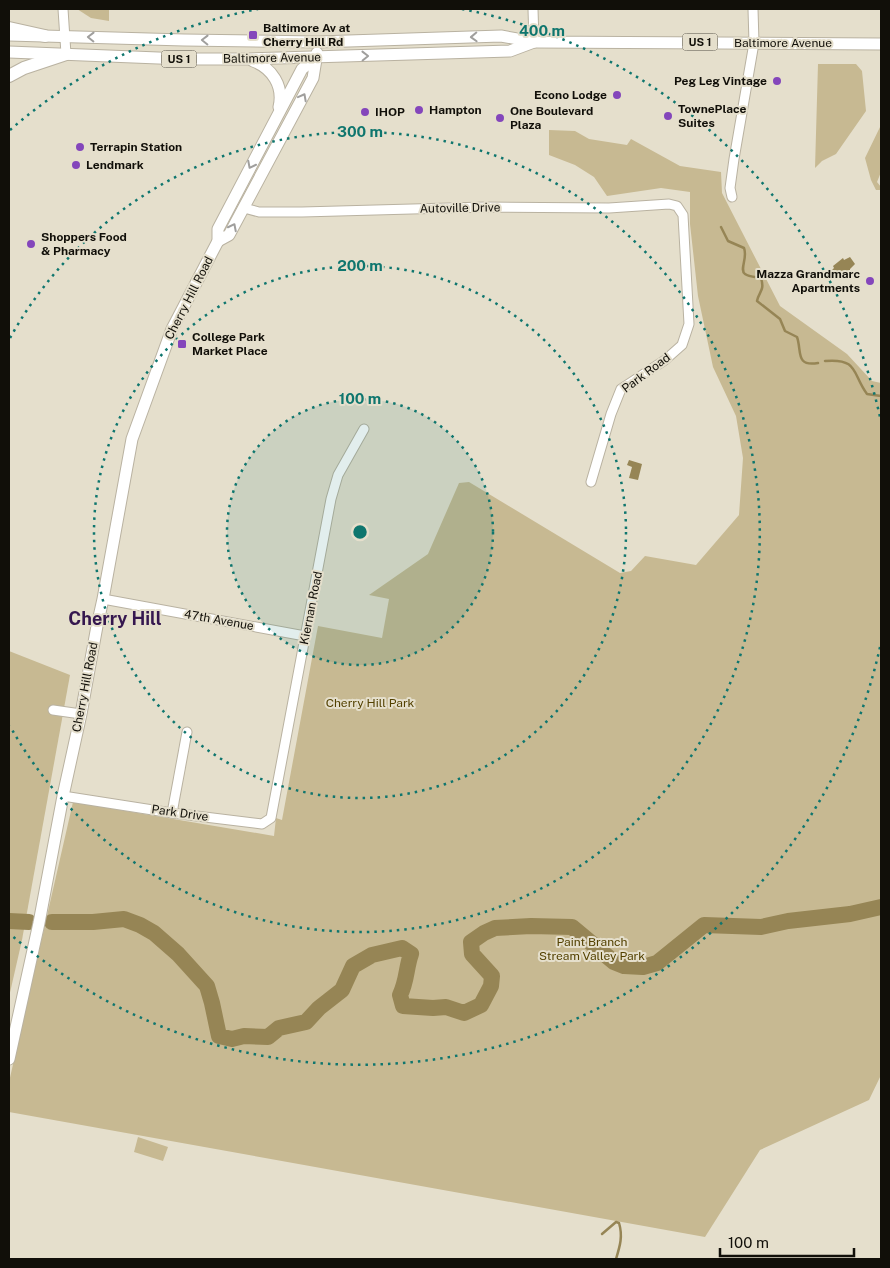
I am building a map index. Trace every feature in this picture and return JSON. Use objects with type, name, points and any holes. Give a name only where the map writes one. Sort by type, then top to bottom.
[{"type":"highway","points":[[9,28],[45,36]]},
{"type":"highway","points":[[9,76],[31,65],[66,54]]},
{"type":"main road","name":"Baltimore Avenue","points":[[9,35],[318,42],[501,36],[534,42],[881,44]]},
{"type":"main road","name":"Cherry Hill Road","points":[[218,241],[229,235],[313,78],[318,42]]},
{"type":"main road","name":"Baltimore Avenue","points":[[9,52],[183,59],[316,58],[510,51],[534,42]]},
{"type":"main road","name":"Cherry Hill Road","points":[[9,1059],[39,923],[62,796],[103,599],[132,439],[137,421],[172,329],[218,241],[218,229],[302,69],[316,58]]},
{"type":"main road","points":[[249,59],[264,65],[270,71],[280,91],[280,105],[270,128]]},
{"type":"street","points":[[63,9],[66,54]]},
{"type":"street","points":[[533,9],[534,42]]},
{"type":"street","points":[[732,197],[730,188],[734,159],[754,43],[754,9]]},
{"type":"street","name":"Autoville Drive","points":[[244,208],[259,212],[302,212],[485,207],[609,208],[669,204],[677,206]]},
{"type":"street","name":"Park Road","points":[[591,482],[610,414],[621,390],[665,360],[682,344],[687,333],[683,215],[677,206]]},
{"type":"street","name":"Kiernan Road","points":[[276,795],[331,499],[338,475],[364,428]]},
{"type":"street","name":"47th Avenue","points":[[103,599],[306,636]]},
{"type":"street","points":[[53,710],[80,714]]},
{"type":"street","points":[[172,813],[187,732]]},
{"type":"street","name":"Park Drive","points":[[62,796],[172,813],[262,824],[271,818],[276,795]]},
{"type":"green space","points":[[77,9],[109,9],[109,21],[91,18]]},
{"type":"green space","points":[[818,64],[856,64],[862,71],[866,111],[836,154],[822,161],[815,168]]},
{"type":"green space","points":[[881,125],[881,172],[877,182],[881,190],[876,190],[865,158]]},
{"type":"green space","name":"Paint Branch Stream Valley Park","points":[[549,130],[575,131],[589,139],[627,145],[631,139],[680,166],[721,172],[722,193],[780,306],[847,354],[872,381],[881,383],[881,1075],[869,1100],[760,1150],[705,1237],[9,1112],[9,1082],[73,802],[274,836],[276,818],[282,820],[318,626],[382,638],[389,599],[369,595],[428,554],[459,483],[469,482],[620,573],[631,571],[645,556],[696,565],[739,515],[743,458],[736,416],[713,367],[698,296],[690,224],[690,192],[661,188],[607,196],[594,177],[575,165],[549,155]]},
{"type":"green space","points":[[9,651],[70,675],[22,940],[9,997]]},
{"type":"green space","points":[[138,1137],[168,1147],[163,1161],[134,1152]]},
{"type":"shaded area","points":[[850,257],[855,264],[850,269],[850,276],[845,278],[840,275],[835,279],[830,272],[834,268],[833,266],[843,258],[844,260]]},
{"type":"shaded area","points":[[629,460],[642,464],[638,480],[629,478],[632,467],[627,465]]},
{"type":"waterway","points":[[721,227],[728,241],[744,248],[743,272],[749,276],[761,278],[762,288],[757,301],[780,319],[785,331],[797,337],[803,360],[806,363],[818,363]]},
{"type":"waterway","points":[[825,361],[844,362],[849,365],[867,394],[881,396]]},
{"type":"waterway","points":[[52,922],[93,922],[124,919],[154,933],[178,954],[207,986],[219,1036],[232,1039],[244,1036],[268,1037],[279,1028],[306,1022],[319,1008],[342,990],[353,966],[372,955],[402,948],[411,954],[400,995],[403,1006],[446,1007],[464,1013],[481,1005],[491,986],[492,976],[472,954],[471,942],[495,928],[531,926],[572,927],[614,962],[624,966],[643,967],[657,963],[704,925],[761,927],[788,921],[850,914],[881,907]]},
{"type":"waterway","points":[[9,921],[29,922]]},
{"type":"waterway","points":[[602,1234],[616,1222],[619,1223],[621,1237],[616,1259]]},
{"type":"place","name":"Baltimore Av at Cherry Hill Rd","points":[[253,35]]},
{"type":"place","name":"Peg Leg Vintage","points":[[777,81]]},
{"type":"place","name":"Econo Lodge","points":[[617,95]]},
{"type":"place","name":"Hampton","points":[[419,110]]},
{"type":"place","name":"IHOP","points":[[365,112]]},
{"type":"place","name":"TownePlace Suites","points":[[668,116]]},
{"type":"place","name":"One Boulevard Plaza","points":[[500,118]]},
{"type":"place","name":"Terrapin Station","points":[[80,147]]},
{"type":"place","name":"Lendmark","points":[[76,165]]},
{"type":"place","name":"Shoppers Food & Pharmacy","points":[[31,244]]},
{"type":"place","name":"Mazza Grandmarc Apartments","points":[[870,281]]},
{"type":"place","name":"College Park Market Place","points":[[182,344]]},
{"type":"district","name":"Cherry Hill","points":[[115,618]]},
{"type":"park label","name":"Cherry Hill Park","points":[[370,703]]}]
